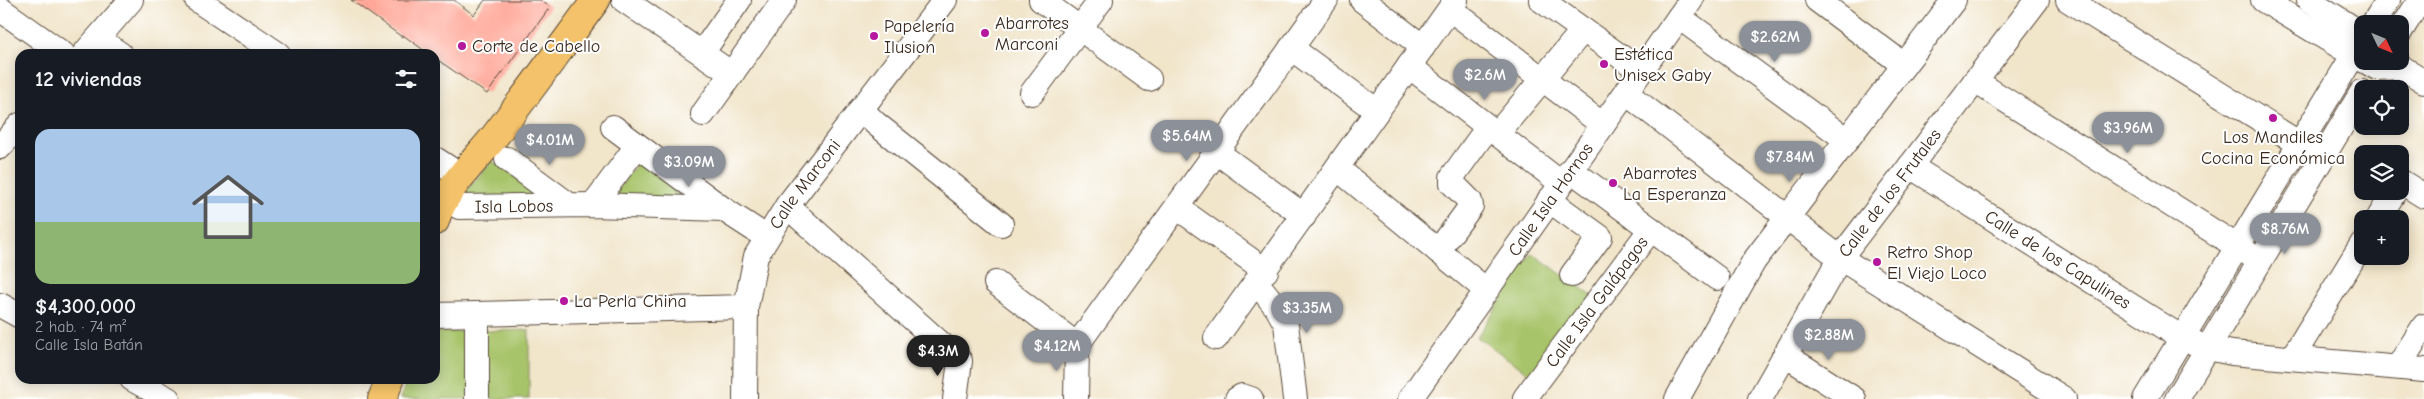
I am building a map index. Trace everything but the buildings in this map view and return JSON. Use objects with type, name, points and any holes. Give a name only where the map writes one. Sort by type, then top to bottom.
[{"type":"main road","points":[[440,208],[461,176],[510,116],[596,0]]},
{"type":"main road","points":[[382,399],[388,384]]},
{"type":"street","points":[[91,46],[131,0]]},
{"type":"street","points":[[197,0],[270,49]]},
{"type":"street","points":[[624,0],[732,74]]},
{"type":"street","points":[[702,52],[739,0]]},
{"type":"street","points":[[704,114],[784,0]]},
{"type":"street","name":"Calle Marconi","points":[[745,399],[746,307],[756,256],[766,237],[787,206],[945,0]]},
{"type":"street","points":[[1041,0],[1149,79]]},
{"type":"street","points":[[1032,94],[1101,0]]},
{"type":"street","points":[[1076,399],[1077,345],[1218,153],[1326,0]]},
{"type":"street","points":[[1362,0],[1423,47]]},
{"type":"street","points":[[1541,0],[1641,71]]},
{"type":"street","points":[[1817,0],[1904,65]]},
{"type":"street","points":[[1677,399],[1754,261],[1954,0]]},
{"type":"street","name":"Calle de los Frutales","points":[[1760,399],[1840,258],[2037,0]]},
{"type":"street","points":[[2068,0],[2323,158]]},
{"type":"street","points":[[2263,0],[2354,46]]},
{"type":"street","points":[[2309,0],[2354,39]]},
{"type":"street","points":[[2379,15],[2388,0]]},
{"type":"street","points":[[2409,18],[2420,0]]},
{"type":"street","points":[[1216,338],[1453,5],[1542,80],[1603,125]]},
{"type":"street","points":[[1685,6],[1847,140]]},
{"type":"street","name":"Calle Isla Hornos","points":[[1410,399],[1626,93],[1685,6]]},
{"type":"street","points":[[0,9],[56,49]]},
{"type":"street","points":[[1438,251],[1470,206],[1470,201],[1452,183],[1452,176],[1493,130],[1542,80],[1583,30]]},
{"type":"street","points":[[1291,48],[1377,111]]},
{"type":"street","points":[[1409,66],[1560,184],[1651,229],[1718,278]]},
{"type":"street","points":[[2145,399],[2299,144],[2362,70]]},
{"type":"street","points":[[2402,70],[2424,81]]},
{"type":"street","points":[[1975,82],[2259,260]]},
{"type":"street","points":[[1626,93],[1840,258],[2064,399]]},
{"type":"street","points":[[2177,399],[2259,260],[2354,105]]},
{"type":"street","points":[[861,109],[875,123],[1001,224]]},
{"type":"street","points":[[613,127],[723,209],[766,237]]},
{"type":"street","points":[[8,148],[15,134]]},
{"type":"street","points":[[593,205],[637,146]]},
{"type":"street","points":[[1218,153],[1304,216]]},
{"type":"street","name":"Isla Lobos","points":[[507,158],[568,205]]},
{"type":"street","points":[[440,162],[461,176]]},
{"type":"street","name":"Calle de los Capulines","points":[[1910,166],[2182,338],[2208,348],[2232,353],[2424,370]]},
{"type":"street","points":[[1338,169],[1486,290]]},
{"type":"street","points":[[1560,184],[1600,237],[1572,275]]},
{"type":"street","points":[[2409,189],[2424,196]]},
{"type":"street","name":"Isla Lobos","points":[[459,208],[593,205],[723,209]]},
{"type":"street","points":[[787,206],[848,263],[960,361],[955,399]]},
{"type":"street","points":[[1178,208],[1261,277],[1286,324],[1295,399]]},
{"type":"street","name":"Calle Isla Galápagos","points":[[1525,398],[1651,229]]},
{"type":"street","points":[[2292,358],[2354,257]]},
{"type":"street","points":[[996,283],[1077,345]]},
{"type":"street","points":[[0,305],[15,313]]},
{"type":"street","points":[[440,315],[746,307]]},
{"type":"street","points":[[477,314],[477,399]]},
{"type":"street","points":[[2398,367],[2424,326]]},
{"type":"street","points":[[1785,355],[1854,399]]},
{"type":"street","points":[[141,384],[168,399]]},
{"type":"street","points":[[1237,399],[1242,396],[1252,399]]},
{"type":"green space","points":[[643,156],[704,199],[610,199]]},
{"type":"green space","points":[[492,161],[548,199],[455,204]]},
{"type":"green space","points":[[1532,253],[1592,296],[1534,377],[1477,337]]},
{"type":"green space","points":[[529,330],[529,399],[400,399],[405,384],[440,384],[440,332]]},
{"type":"place","name":"Abarrotes Marconi","points":[[985,33]]},
{"type":"place","name":"Papelería Ilusion","points":[[874,36]]},
{"type":"place","name":"Corte de Cabello","points":[[462,46]]},
{"type":"place","name":"Estética Unisex Gaby","points":[[1604,64]]},
{"type":"place","name":"Los Mandiles Cocina Económica","points":[[2273,118]]},
{"type":"place","name":"Abarrotes La Esperanza","points":[[1613,183]]},
{"type":"place","name":"Retro Shop El Viejo Loco","points":[[1877,262]]},
{"type":"place","name":"La Perla China","points":[[564,301]]}]
